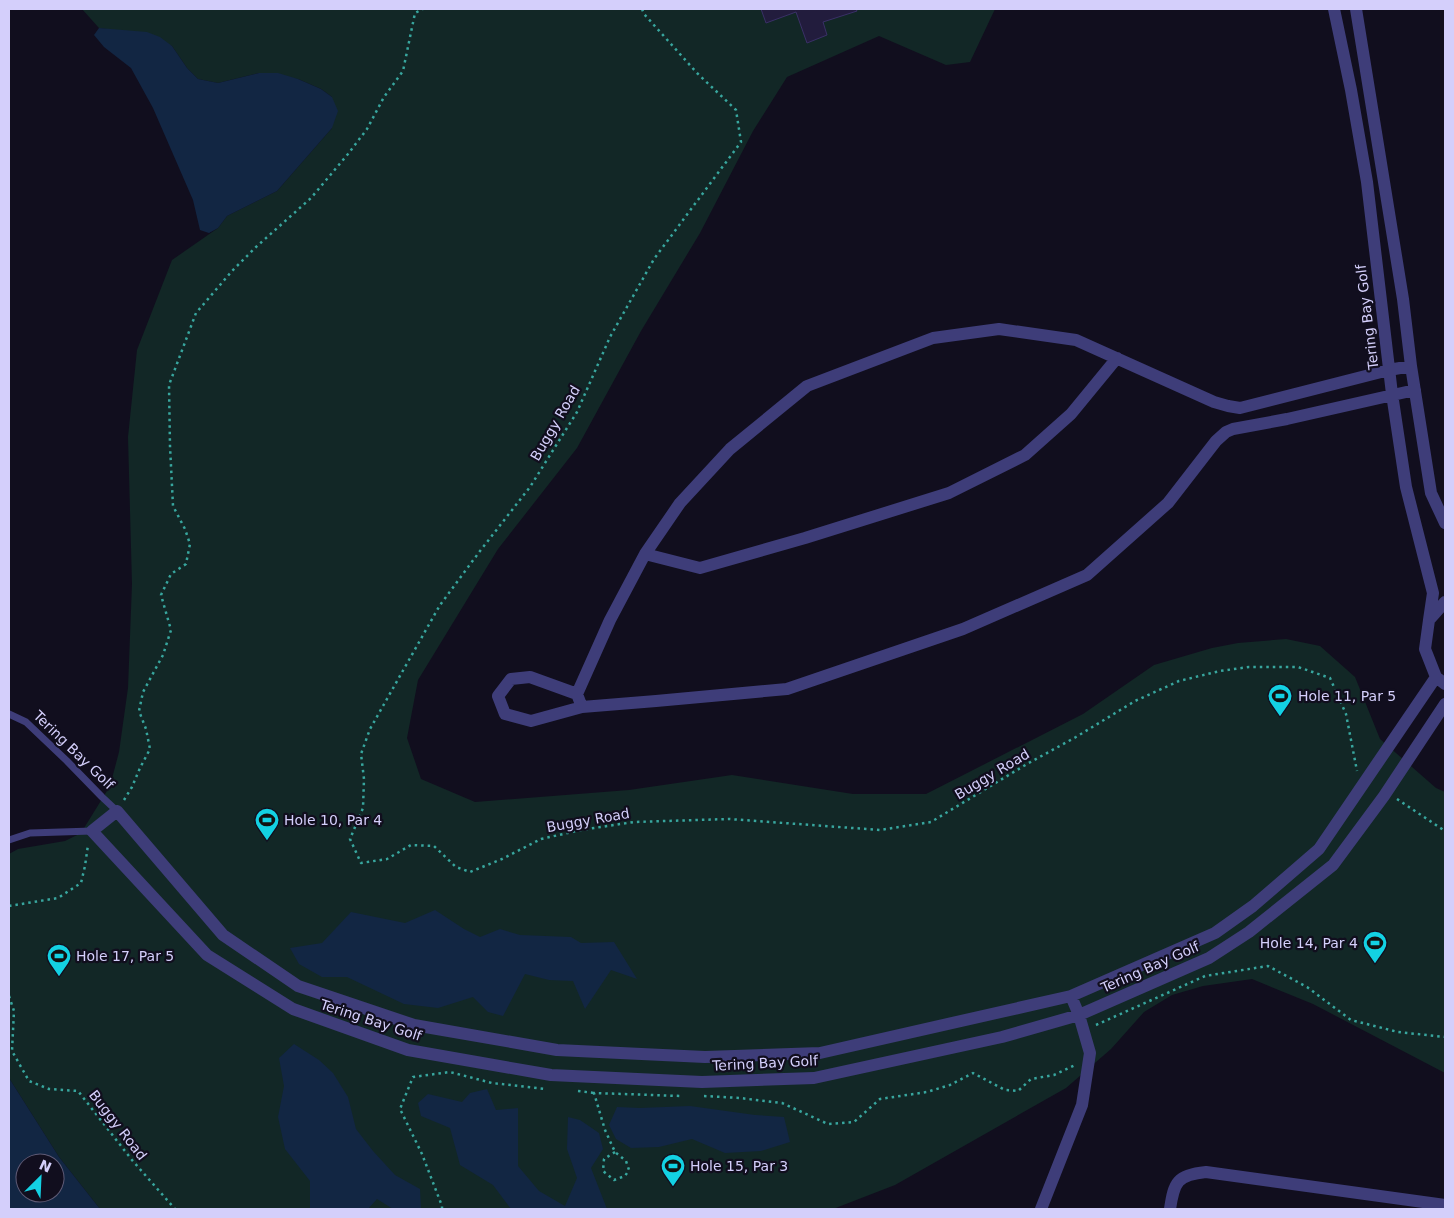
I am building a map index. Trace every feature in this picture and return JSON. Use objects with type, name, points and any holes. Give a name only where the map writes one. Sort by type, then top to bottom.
[{"type":"street","name":"Tering Bay Golf","points":[[117,811],[223,935],[298,986],[414,1025],[557,1050],[705,1058],[820,1053],[1071,996],[1215,933],[1253,906],[1319,849],[1366,780],[1441,681],[1425,649],[1433,593],[1406,487],[1392,394],[1367,182],[1351,90],[1334,9]]},
{"type":"street","points":[[1356,9],[1403,299],[1411,366],[1431,493],[1445,523]]},
{"type":"street","points":[[582,707],[577,694],[610,620],[645,554],[680,503],[730,449],[807,386],[933,338],[999,329],[1076,340],[1214,402],[1240,408],[1411,366]]},
{"type":"street","points":[[645,554],[700,568],[805,538],[949,493],[1025,455],[1071,414],[1117,358]]},
{"type":"street","points":[[577,694],[530,677],[511,679],[498,696],[505,714],[531,721],[582,707],[787,688],[963,629],[1087,575],[1168,503],[1216,441],[1226,432],[1415,390]]},
{"type":"street","points":[[1429,620],[1445,602]]},
{"type":"street","name":"Tering Bay Golf","points":[[92,831],[206,955],[293,1009],[408,1050],[551,1076],[702,1082],[814,1078],[1002,1037],[1079,1015],[1209,958],[1249,932],[1333,865],[1386,792],[1445,704]]},
{"type":"street","points":[[92,831],[117,811]]},
{"type":"street","points":[[1041,1209],[1082,1105],[1090,1053],[1079,1015],[1071,996]]},
{"type":"street","points":[[1170,1209],[1173,1189],[1180,1180],[1190,1174],[1206,1172],[1445,1205]]},
{"type":"lane","name":"Tering Bay Golf","points":[[9,714],[26,722],[117,811]]},
{"type":"lane","points":[[9,840],[30,833],[92,831]]},
{"type":"path","points":[[117,811],[132,787],[150,749],[140,711],[143,692],[163,656],[171,630],[161,595],[170,574],[186,564],[190,544],[186,529],[173,506],[170,446],[170,385],[196,313],[232,271],[256,247],[311,198],[367,129],[384,97],[403,71],[416,9]]},
{"type":"path","points":[[415,13],[422,9]]},
{"type":"path","name":"Buggy Road","points":[[642,9],[644,14],[697,72],[736,110],[741,142],[654,259],[610,337],[577,412],[530,487],[480,550],[440,605],[370,729],[361,754],[364,779],[363,808],[350,839],[361,863],[388,859],[411,845],[434,846],[456,867],[470,872],[502,859],[541,839],[581,830],[634,822],[729,819],[880,830],[931,822],[1136,701],[1179,681],[1220,671],[1249,667],[1298,667],[1330,678],[1346,714],[1357,774],[1366,780]]},
{"type":"path","points":[[1386,792],[1445,831]]},
{"type":"path","points":[[9,906],[58,898],[81,883],[88,841],[92,831]]},
{"type":"path","points":[[1096,1032],[1096,1024],[1205,976],[1268,966],[1307,987],[1351,1020],[1398,1032],[1445,1037]]},
{"type":"path","name":"Buggy Road","points":[[9,996],[14,1010],[12,1051],[29,1081],[48,1089],[78,1092],[132,1160],[175,1209]]},
{"type":"path","points":[[701,1096],[782,1103],[828,1124],[854,1122],[880,1099],[927,1092],[950,1085],[972,1074],[1005,1090],[1018,1090],[1031,1080],[1054,1076],[1089,1060]]},
{"type":"path","points":[[442,1209],[422,1154],[400,1109],[413,1077],[450,1072],[492,1083],[554,1089]]},
{"type":"path","points":[[571,1090],[594,1093],[682,1096]]},
{"type":"path","points":[[594,1093],[605,1130],[615,1152],[626,1162],[629,1170],[625,1176],[614,1180],[604,1171],[604,1159],[615,1152]]},
{"type":"green space","points":[[82,9],[995,9],[970,62],[946,65],[879,36],[787,77],[753,131],[700,233],[641,331],[577,448],[498,549],[418,680],[407,738],[421,779],[475,802],[629,790],[732,775],[853,794],[926,794],[1083,714],[1154,665],[1212,648],[1238,643],[1286,639],[1320,646],[1355,677],[1380,739],[1436,788],[1445,792],[1445,1073],[1313,1004],[1252,979],[1203,986],[1172,995],[1144,1012],[1111,1049],[1066,1088],[895,1185],[833,1209],[100,1209],[65,1165],[65,1153],[56,1153],[9,1078],[9,854],[18,849],[65,841],[81,833],[110,786],[119,752],[128,688],[132,584],[128,437],[137,350],[172,260],[218,228],[227,216],[277,191],[332,128],[332,97],[321,89],[298,79],[259,73],[218,83],[198,79],[187,68],[172,46],[114,30],[99,28]]},
{"type":"water","points":[[99,28],[147,32],[160,37],[172,46],[187,68],[198,79],[218,83],[259,73],[278,73],[298,79],[321,89],[332,97],[338,111],[332,128],[277,191],[227,216],[218,228],[209,233],[200,230],[193,200],[153,108],[131,68],[104,47],[94,35]]},
{"type":"water","points":[[435,910],[480,937],[500,929],[520,935],[571,937],[581,943],[614,942],[637,979],[611,970],[585,1009],[573,981],[549,980],[525,974],[503,1016],[488,1012],[473,997],[438,1008],[404,1004],[347,977],[322,977],[299,964],[290,948],[322,943],[351,912],[405,923]]},
{"type":"water","points":[[294,1044],[319,1060],[333,1073],[348,1097],[356,1129],[395,1175],[420,1189],[421,1209],[393,1209],[377,1199],[368,1209],[310,1209],[310,1181],[285,1149],[278,1117],[284,1086],[279,1058]]},
{"type":"water","points":[[9,1078],[56,1153],[15,1153],[15,1203],[65,1203],[65,1165],[100,1209],[9,1209]]},
{"type":"water","points":[[487,1089],[496,1110],[518,1108],[518,1166],[539,1191],[565,1206],[577,1178],[567,1149],[568,1117],[580,1120],[599,1133],[603,1149],[591,1168],[607,1209],[511,1209],[493,1185],[460,1165],[450,1128],[421,1116],[418,1103],[428,1094],[462,1102],[470,1093]]},
{"type":"water","points":[[690,1106],[784,1117],[790,1142],[761,1151],[725,1153],[692,1139],[659,1147],[631,1148],[616,1139],[609,1125],[617,1107]]},
{"type":"building","points":[[761,9],[856,9],[857,11],[823,22],[827,35],[807,43],[796,12],[766,23]]},
{"type":"place","name":"Hole 11, Par 5","points":[[1280,717]]},
{"type":"place","name":"Hole 10, Par 4","points":[[267,841]]},
{"type":"place","name":"Hole 14, Par 4","points":[[1375,964]]},
{"type":"place","name":"Hole 17, Par 5","points":[[59,977]]},
{"type":"place","name":"Hole 15, Par 3","points":[[673,1187]]}]
